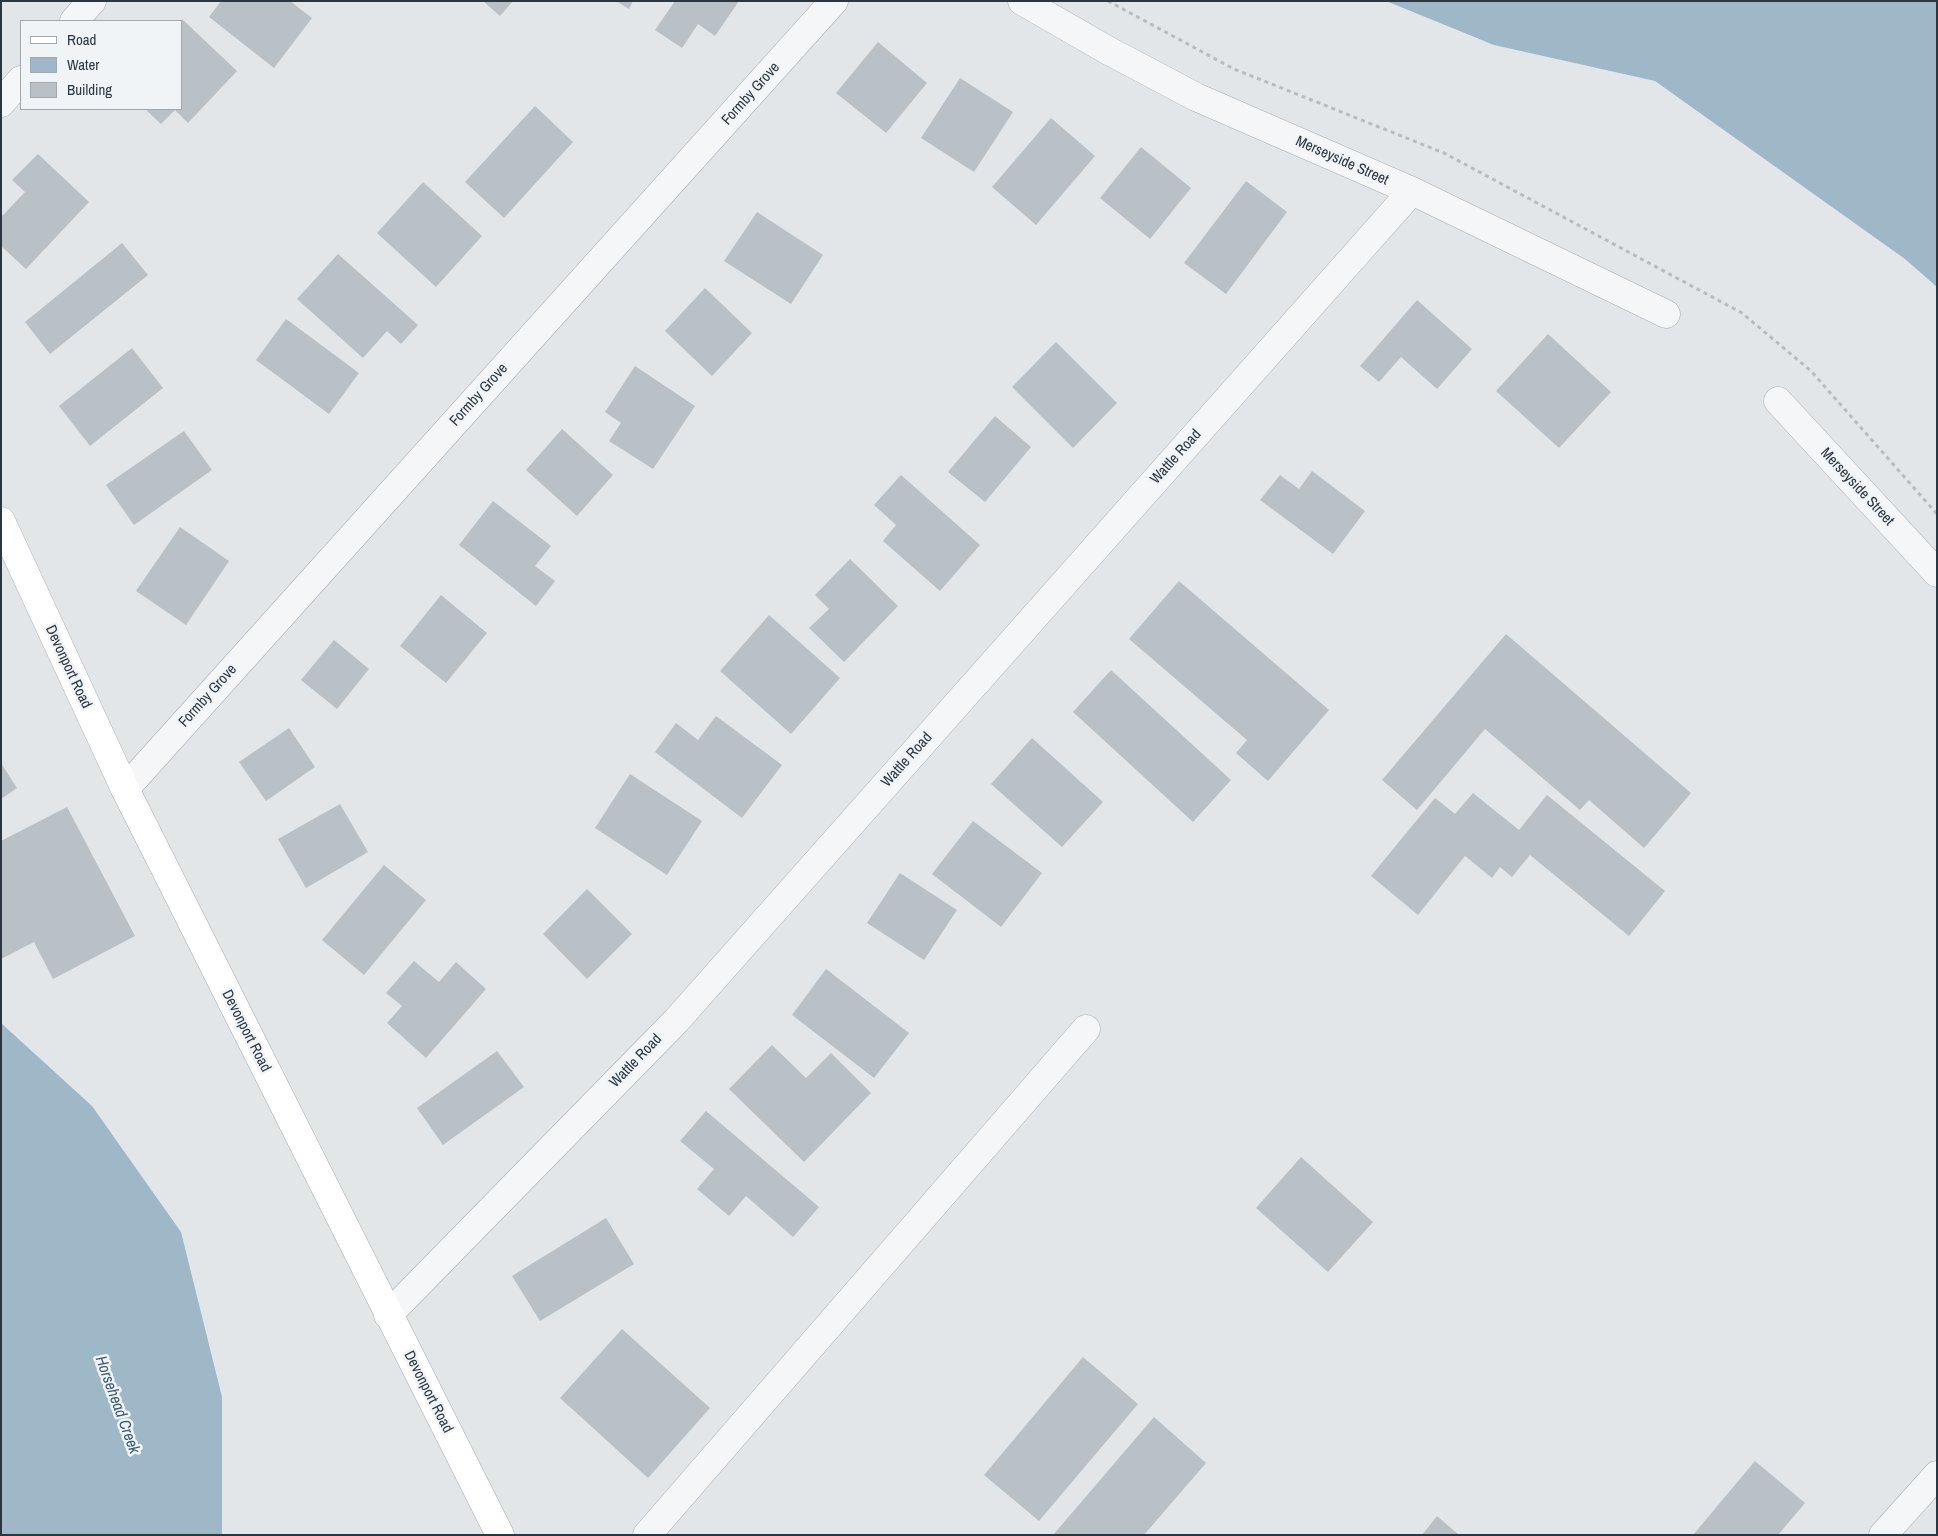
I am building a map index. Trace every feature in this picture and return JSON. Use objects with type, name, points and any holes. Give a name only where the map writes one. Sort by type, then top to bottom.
[{"type":"main road","name":"Devonport Road","points":[[1,521],[125,789],[500,1535]]},
{"type":"street","points":[[75,20],[92,1]]},
{"type":"street","name":"Formby Grove","points":[[125,789],[834,1]]},
{"type":"street","name":"Merseyside Street","points":[[1022,1],[1109,52],[1196,97],[1412,191],[1666,314]]},
{"type":"street","points":[[1,103],[20,81]]},
{"type":"street","name":"Wattle Road","points":[[388,1315],[676,1021],[1412,191]]},
{"type":"street","name":"Merseyside Street","points":[[1778,401],[1937,573]]},
{"type":"street","points":[[646,1535],[1086,1029]]},
{"type":"street","points":[[1883,1535],[1937,1475]]},
{"type":"water","points":[[1386,1],[1937,1],[1937,287],[1905,259],[1655,81],[1494,45]]},
{"type":"water","name":"Horsehead Creek","points":[[1,1023],[92,1106],[181,1232],[222,1397],[222,1535],[1,1535]]},
{"type":"building","points":[[221,1],[290,1],[312,18],[274,68],[209,17]]},
{"type":"building","points":[[483,1],[513,1],[500,16]]},
{"type":"building","points":[[616,1],[633,1],[629,9]]},
{"type":"building","points":[[675,1],[739,1],[715,36],[698,24],[682,48],[655,30]]},
{"type":"building","points":[[182,20],[237,71],[188,123],[175,110],[182,110]]},
{"type":"building","points":[[878,42],[927,83],[886,133],[836,93]]},
{"type":"building","points":[[960,78],[1013,112],[974,172],[921,138]]},
{"type":"building","points":[[535,106],[573,142],[504,218],[465,182]]},
{"type":"building","points":[[146,110],[175,110],[161,124]]},
{"type":"building","points":[[1051,118],[1095,156],[1036,225],[992,187]]},
{"type":"building","points":[[1141,147],[1191,188],[1150,239],[1100,198]]},
{"type":"building","points":[[38,154],[89,202],[26,269],[1,246],[1,217],[25,192],[12,180]]},
{"type":"building","points":[[1246,181],[1287,212],[1226,294],[1184,263]]},
{"type":"building","points":[[423,182],[482,236],[436,287],[377,233]]},
{"type":"building","points":[[757,212],[823,255],[791,304],[724,261]]},
{"type":"building","points":[[122,243],[148,275],[50,354],[25,322]]},
{"type":"building","points":[[338,254],[418,325],[401,344],[387,331],[363,358],[297,299]]},
{"type":"building","points":[[705,288],[752,333],[712,376],[665,331]]},
{"type":"building","points":[[1417,300],[1472,349],[1437,389],[1401,357],[1379,382],[1360,366]]},
{"type":"building","points":[[286,319],[359,373],[329,414],[256,360]]},
{"type":"building","points":[[1548,334],[1611,392],[1559,448],[1496,391]]},
{"type":"building","points":[[1056,342],[1117,403],[1073,448],[1012,387]]},
{"type":"building","points":[[132,348],[163,388],[90,446],[59,406]]},
{"type":"building","points":[[635,366],[695,406],[653,469],[609,441],[621,423],[605,412]]},
{"type":"building","points":[[995,416],[1031,447],[985,502],[948,472]]},
{"type":"building","points":[[562,429],[613,475],[577,516],[526,470]]},
{"type":"building","points":[[184,431],[212,470],[134,525],[106,485]]},
{"type":"building","points":[[1312,471],[1365,511],[1333,554],[1260,500],[1280,475],[1299,489]]},
{"type":"building","points":[[901,475],[980,545],[940,591],[883,541],[896,525],[874,505]]},
{"type":"building","points":[[493,501],[551,546],[535,566],[555,581],[536,606],[459,545]]},
{"type":"building","points":[[180,527],[229,561],[186,625],[136,591]]},
{"type":"building","points":[[850,559],[898,606],[844,662],[809,628],[829,609],[815,595]]},
{"type":"building","points":[[1179,581],[1329,710],[1268,781],[1236,753],[1247,740],[1129,639]]},
{"type":"building","points":[[441,595],[487,633],[446,683],[400,646]]},
{"type":"building","points":[[769,615],[840,678],[791,734],[720,671]]},
{"type":"building","points":[[1506,634],[1691,793],[1644,848],[1589,800],[1580,810],[1485,729],[1417,810],[1382,780]]},
{"type":"building","points":[[334,640],[369,669],[337,709],[301,680]]},
{"type":"building","points":[[1111,670],[1231,780],[1193,822],[1073,712]]},
{"type":"building","points":[[716,716],[782,765],[742,818],[655,752],[676,723],[698,740]]},
{"type":"building","points":[[289,728],[315,767],[266,801],[239,762]]},
{"type":"building","points":[[1032,738],[1103,802],[1062,847],[991,784]]},
{"type":"building","points":[[1,763],[17,788],[1,799]]},
{"type":"building","points":[[630,774],[702,821],[667,875],[595,828]]},
{"type":"building","points":[[1473,793],[1519,830],[1547,795],[1665,891],[1629,936],[1530,855],[1512,877],[1500,867],[1492,878],[1465,856],[1418,915],[1371,876],[1435,798],[1455,814]]},
{"type":"building","points":[[340,804],[368,852],[306,888],[278,839]]},
{"type":"building","points":[[67,807],[135,936],[53,979],[34,942],[1,959],[1,841]]},
{"type":"building","points":[[973,821],[1042,873],[1001,927],[932,874]]},
{"type":"building","points":[[384,865],[426,900],[364,975],[322,940]]},
{"type":"building","points":[[900,873],[957,910],[924,960],[867,923]]},
{"type":"building","points":[[587,889],[632,934],[587,979],[543,934]]},
{"type":"building","points":[[414,961],[439,982],[456,962],[486,989],[426,1058],[387,1023],[402,1006],[386,993]]},
{"type":"building","points":[[826,969],[909,1033],[874,1078],[792,1015]]},
{"type":"building","points":[[772,1045],[806,1078],[831,1053],[871,1093],[804,1162],[729,1089]]},
{"type":"building","points":[[497,1051],[524,1087],[443,1145],[417,1108]]},
{"type":"building","points":[[706,1111],[819,1207],[793,1237],[746,1196],[729,1216],[697,1189],[714,1169],[680,1141]]},
{"type":"building","points":[[1301,1157],[1373,1222],[1328,1272],[1256,1208]]},
{"type":"building","points":[[606,1218],[634,1264],[540,1321],[512,1276]]},
{"type":"building","points":[[622,1329],[710,1408],[648,1478],[560,1398]]},
{"type":"building","points":[[1083,1357],[1138,1404],[1039,1521],[984,1475]]},
{"type":"building","points":[[1154,1417],[1206,1463],[1144,1535],[1053,1535]]},
{"type":"building","points":[[1755,1461],[1805,1503],[1778,1535],[1693,1535]]},
{"type":"building","points":[[1437,1516],[1459,1535],[1422,1535]]}]
